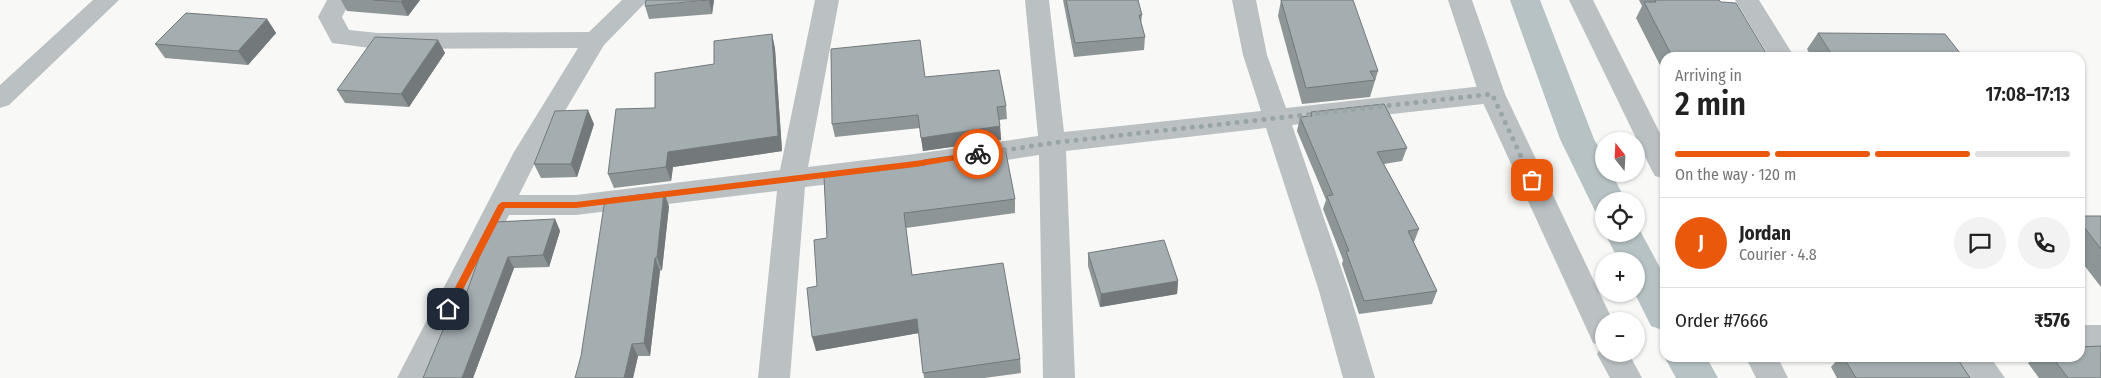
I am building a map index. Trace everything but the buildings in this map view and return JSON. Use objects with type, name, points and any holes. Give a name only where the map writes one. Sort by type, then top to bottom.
[{"type":"street","points":[[0,99],[107,0]]},
{"type":"street","points":[[339,0],[330,18],[341,37],[378,41],[594,40]]},
{"type":"street","points":[[413,378],[502,205],[527,152],[594,40],[636,0]]},
{"type":"street","points":[[774,378],[792,178],[826,0]]},
{"type":"street","points":[[1038,0],[1052,143],[1059,378]]},
{"type":"street","points":[[1244,0],[1255,55],[1334,291],[1359,378]]},
{"type":"street","points":[[1460,0],[1492,94],[1595,315]]},
{"type":"street","points":[[1581,0],[1598,39],[1660,159]]},
{"type":"street","points":[[1747,0],[1779,52]]},
{"type":"street","points":[[502,205],[576,205],[915,164],[1052,143],[1492,94]]},
{"type":"street","points":[[2085,338],[2101,338]]},
{"type":"street","points":[[1617,362],[1626,378]]},
{"type":"street","points":[[1764,362],[1772,378]]},
{"type":"street","points":[[1977,362],[1990,378]]},
{"type":"waterway","points":[[1525,0],[1577,139],[1604,192]]},
{"type":"waterway","points":[[1628,242],[1660,305]]},
{"type":"waterway","points":[[1688,362],[1697,378]]},
{"type":"way so far","points":[[978,154],[1052,143],[1492,94],[1532,180]]},
{"type":"route","points":[[448,309],[502,205],[576,205],[915,164],[978,154]]}]
